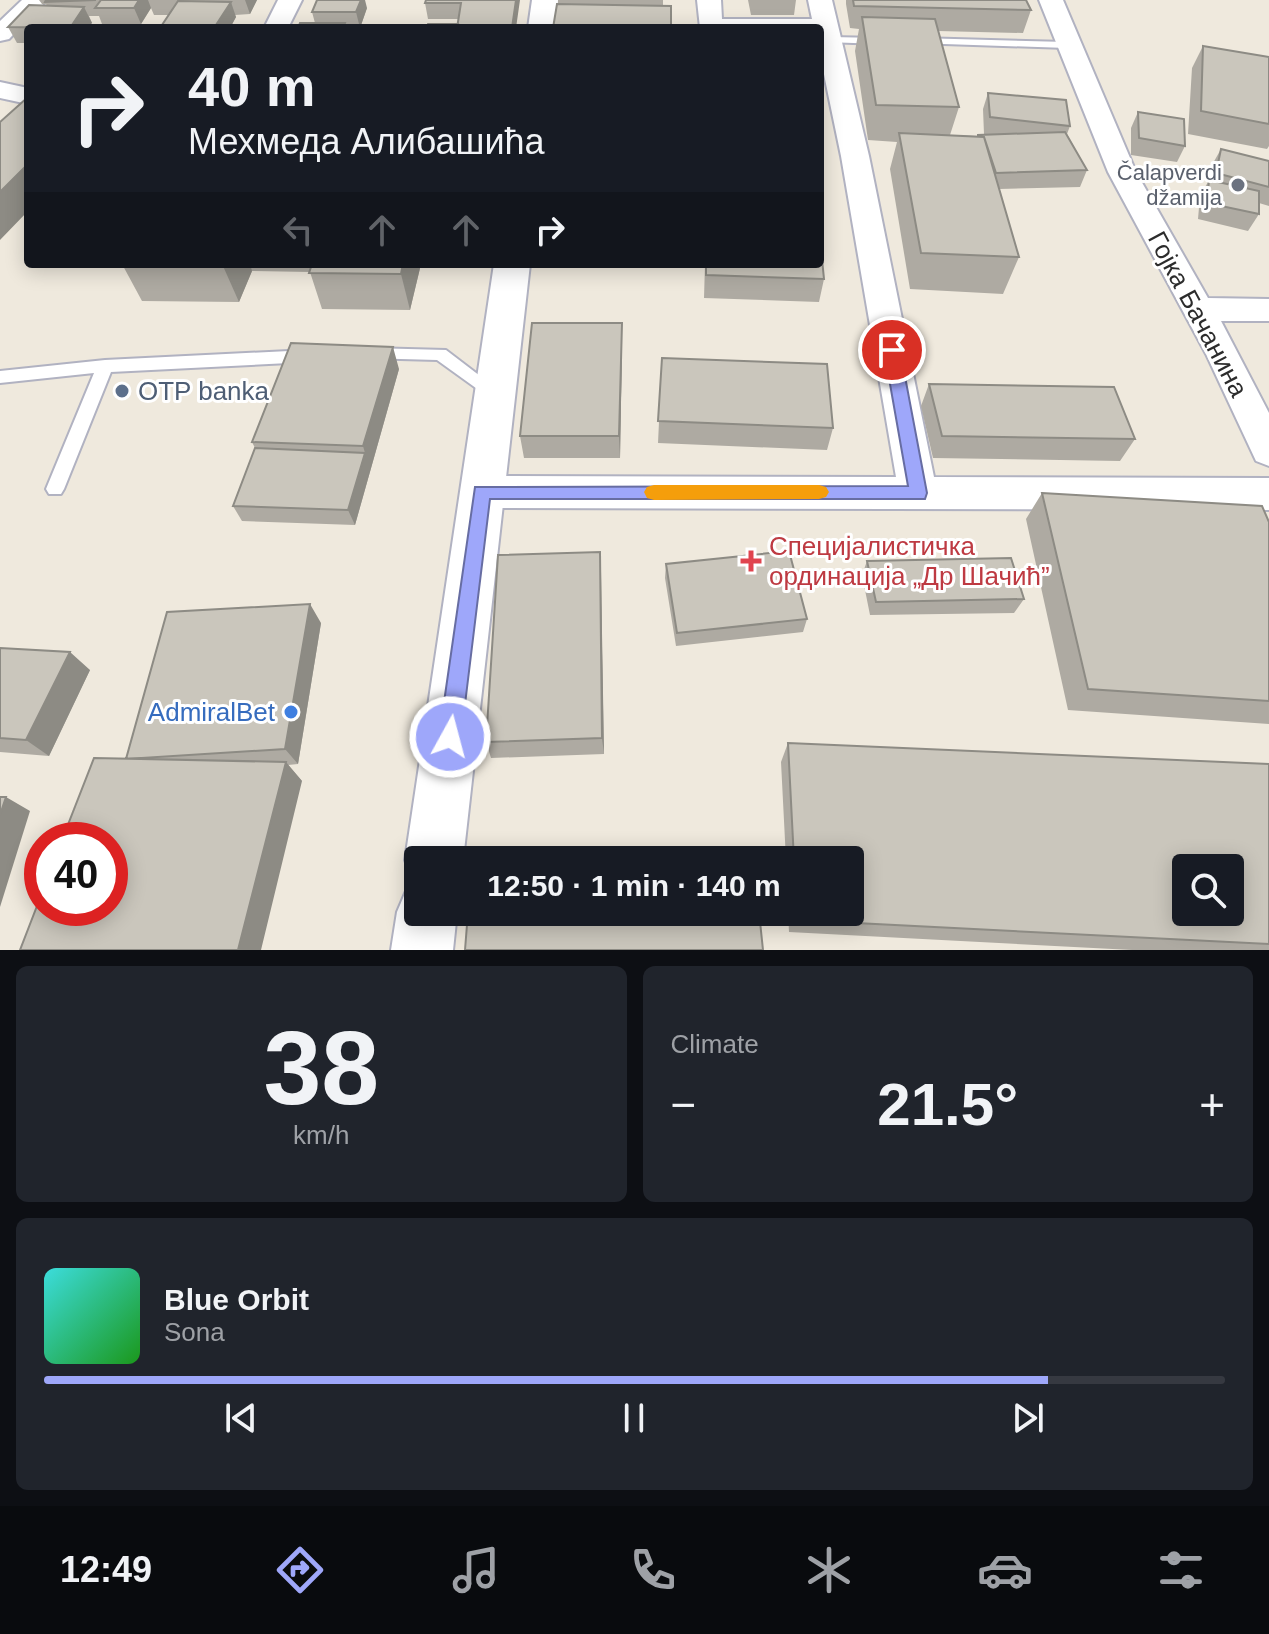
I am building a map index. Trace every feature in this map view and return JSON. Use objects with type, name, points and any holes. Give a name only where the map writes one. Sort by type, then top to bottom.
[{"type":"street","points":[[0,34],[35,0]]},
{"type":"street","points":[[278,24],[290,0]]},
{"type":"street","points":[[542,24],[545,0]]},
{"type":"street","points":[[709,0],[711,24]]},
{"type":"street","name":"Гојка Бачанина","points":[[1051,0],[1122,172],[1198,309],[1269,451]]},
{"type":"street","points":[[768,24],[825,22],[861,186],[918,493]]},
{"type":"street","points":[[0,90],[24,95]]},
{"type":"street","points":[[436,846],[511,268]]},
{"type":"street","points":[[1198,309],[1269,310]]},
{"type":"street","points":[[482,492],[1269,494]]},
{"type":"street","points":[[422,950],[425,926]]},
{"type":"lane","points":[[825,22],[893,41]]},
{"type":"lane","points":[[909,41],[1067,45]]},
{"type":"lane","points":[[353,354],[440,354],[493,392]]},
{"type":"lane","points":[[0,377],[105,366],[322,356]]},
{"type":"lane","points":[[55,489],[105,366]]},
{"type":"building","points":[[46,0],[96,0],[45,2]]},
{"type":"building","points":[[101,0],[139,0],[134,8],[95,8]]},
{"type":"building","points":[[317,0],[361,0],[356,12],[312,12]]},
{"type":"building","points":[[426,0],[516,0],[513,24],[458,24],[461,3],[425,3]]},
{"type":"building","points":[[853,0],[1026,0],[1031,10],[854,6]]},
{"type":"building","points":[[178,1],[231,2],[217,24],[163,24]]},
{"type":"building","points":[[557,4],[671,6],[671,24],[554,24]]},
{"type":"building","points":[[29,5],[84,7],[73,24],[8,27]]},
{"type":"building","points":[[862,17],[935,19],[959,107],[876,105]]},
{"type":"building","points":[[300,23],[345,23],[345,24]]},
{"type":"building","points":[[1203,46],[1269,57],[1269,124],[1201,111]]},
{"type":"building","points":[[988,93],[1066,100],[1070,126],[990,117]]},
{"type":"building","points":[[24,101],[24,168],[0,192],[0,122]]},
{"type":"building","points":[[1138,112],[1184,119],[1185,146],[1139,138]]},
{"type":"building","points":[[1065,132],[1087,170],[996,173],[984,137],[978,136],[978,135]]},
{"type":"building","points":[[899,133],[984,137],[1019,257],[921,253]]},
{"type":"building","points":[[1221,149],[1269,161],[1269,187],[1216,173]]},
{"type":"building","points":[[1209,180],[1259,191],[1259,214],[1207,203]]},
{"type":"building","points":[[311,268],[402,268],[401,274],[309,273]]},
{"type":"building","points":[[706,268],[823,268],[824,279],[706,275]]},
{"type":"building","points":[[532,323],[622,323],[619,436],[520,436]]},
{"type":"building","points":[[291,343],[393,347],[363,446],[252,442]]},
{"type":"building","points":[[662,358],[827,364],[833,428],[658,421]]},
{"type":"building","points":[[929,384],[1114,387],[1135,439],[942,436]]},
{"type":"building","points":[[255,448],[365,453],[348,510],[233,506]]},
{"type":"building","points":[[1042,493],[1262,506],[1269,522],[1269,701],[1088,689]]},
{"type":"building","points":[[789,551],[807,619],[677,633],[666,564]]},
{"type":"building","points":[[600,552],[602,738],[486,742],[498,555]]},
{"type":"building","points":[[1011,558],[1024,599],[876,602],[867,561]]},
{"type":"building","points":[[310,604],[285,749],[126,759],[167,612]]},
{"type":"building","points":[[0,648],[70,652],[26,740],[0,738]]},
{"type":"building","points":[[788,743],[1269,764],[1269,944],[864,923],[864,846],[793,846]]},
{"type":"building","points":[[94,758],[286,762],[238,950],[20,950],[29,926],[128,926],[128,822],[69,822]]},
{"type":"building","points":[[0,797],[6,797],[0,815]]},
{"type":"building","points":[[467,926],[760,926],[763,950],[465,950]]},
{"type":"slow traffic","points":[[654,492],[819,492]]},
{"type":"place","name":"Čalapverdi džamija","points":[[1238,185]]},
{"type":"place","name":"OTP banka","points":[[122,391]]},
{"type":"place","name":"Специјалистичка ординација „Др Шачић”","points":[[751,561]]},
{"type":"place","name":"AdmiralBet","points":[[291,712]]},
{"type":"route","points":[[450,737],[482,492],[918,493],[892,350]]}]
